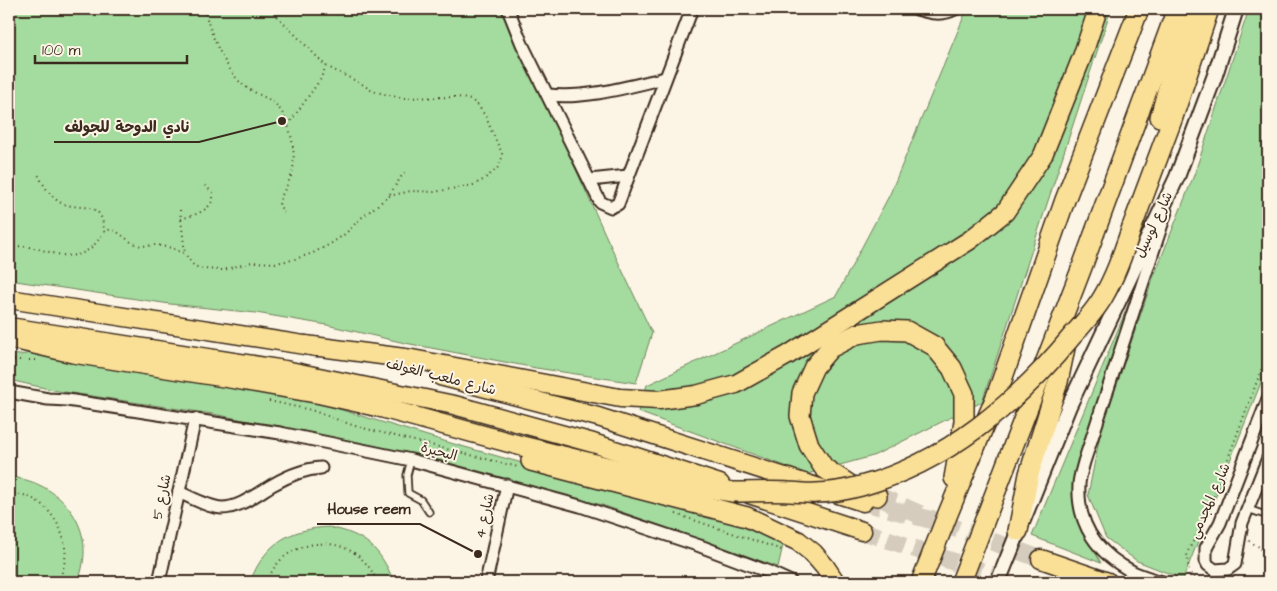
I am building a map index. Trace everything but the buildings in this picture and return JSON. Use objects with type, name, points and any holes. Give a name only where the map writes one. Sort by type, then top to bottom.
[{"type":"highway","points":[[1128,40],[1133,9]]},
{"type":"highway","points":[[921,582],[946,516],[997,394],[1066,200],[1139,9]]},
{"type":"highway","points":[[961,582],[1082,268],[1177,9]]},
{"type":"highway","points":[[1134,220],[1190,9]]},
{"type":"highway","points":[[18,342],[73,353],[321,394],[379,407],[668,482],[733,492],[816,493],[860,486],[900,472],[946,449],[973,430],[1040,373],[1085,322],[1103,297],[1122,254],[1178,103],[1209,9]]},
{"type":"highway","points":[[1018,531],[1029,474],[1058,382],[1082,268]]},
{"type":"highway","points":[[870,499],[824,468],[810,446],[800,416],[802,393],[814,367],[830,348],[857,334],[882,330],[907,331],[934,346],[952,368],[964,394],[964,422],[946,516]]},
{"type":"highway","points":[[321,394],[334,403],[413,428],[532,462],[747,517],[798,541],[826,567],[835,582]]},
{"type":"main road","points":[[305,345],[412,359],[620,398],[669,398],[696,395],[736,384],[788,355],[970,240],[1005,212],[1043,155],[1082,57],[1098,9]]},
{"type":"main road","name":"شارع ملعب الغولف","points":[[9,299],[305,345],[467,382],[598,417],[870,499]]},
{"type":"main road","name":"شارع ملعب الغولف","points":[[9,326],[285,370],[454,405],[593,443],[862,531]]},
{"type":"main road","points":[[1041,559],[1108,582]]},
{"type":"street","points":[[508,9],[522,44],[600,202],[608,206],[618,204],[692,9]]},
{"type":"street","points":[[917,9],[936,14],[954,9]]},
{"type":"street","points":[[1177,176],[1215,75],[1236,9]]},
{"type":"street","points":[[548,95],[562,96],[612,91],[665,78]]},
{"type":"street","points":[[590,180],[628,176]]},
{"type":"street","name":"شارع لوسيل","points":[[1162,582],[1133,572],[1096,544],[1086,527],[1079,484],[1084,462],[1177,176]]},
{"type":"street","name":"شارع لوسيل","points":[[998,582],[1069,406],[1177,176]]},
{"type":"street","name":"البحيرة","points":[[9,385],[67,400]]},
{"type":"street","name":"البحيرة","points":[[9,392],[280,433],[411,460],[580,506],[674,537],[791,582]]},
{"type":"street","name":"شارع المجدمي","points":[[1228,570],[1220,571],[1211,568],[1206,561],[1204,552],[1220,523],[1268,399]]},
{"type":"street","name":"شارع 5","points":[[159,582],[195,419]]},
{"type":"street","points":[[1228,582],[1228,570],[1237,559],[1239,535],[1268,458]]},
{"type":"street","points":[[179,492],[212,506],[223,508],[239,504],[288,478],[312,469],[321,468]]},
{"type":"street","name":"شارع 4","points":[[486,582],[507,485]]},
{"type":"lane","points":[[411,460],[407,475],[408,493],[421,500],[429,512]]},
{"type":"lane","points":[[1248,509],[1268,516]]},
{"type":"path","points":[[205,9],[218,44],[237,78],[243,85],[274,103],[283,112],[294,156],[293,171],[279,205],[284,212]]},
{"type":"path","points":[[270,9],[326,66],[372,91],[395,97],[466,98],[477,104],[486,117],[502,153],[500,164],[491,174],[473,185],[434,192],[411,191],[389,196]]},
{"type":"path","points":[[287,125],[320,80],[326,66]]},
{"type":"path","points":[[9,247],[27,245],[55,254],[70,256],[86,251],[104,232],[109,230],[116,231],[136,244],[172,248],[185,254],[194,266],[217,270],[252,262],[275,263],[292,260],[332,244],[345,234],[361,218],[389,196],[404,171]]},
{"type":"path","points":[[36,172],[45,186],[58,200],[66,204],[97,211],[102,219],[104,232]]},
{"type":"path","points":[[181,219],[194,215],[210,206],[214,198],[213,193],[212,190],[204,185]]},
{"type":"path","points":[[180,210],[185,254]]},
{"type":"path","points":[[1198,582],[1189,572],[1186,553],[1206,517],[1268,352]]},
{"type":"path","points":[[9,360],[36,360]]},
{"type":"path","points":[[264,399],[311,410],[355,426],[521,468]]},
{"type":"path","points":[[9,493],[15,493],[34,500],[50,512],[61,529],[66,549],[60,582]]},
{"type":"path","points":[[672,513],[782,550],[789,548]]},
{"type":"path","points":[[1239,535],[1262,548],[1263,561],[1268,566]]},
{"type":"path","points":[[268,582],[269,576],[279,561],[293,550],[310,544],[329,543],[346,548],[361,558],[373,572],[377,582]]},
{"type":"green space","points":[[9,9],[504,9],[605,234],[652,333],[636,383],[536,368],[405,343],[327,325],[256,313],[170,304],[9,280]]},
{"type":"green space","points":[[967,9],[1111,9],[982,402],[873,456],[807,474],[638,412],[647,385],[836,296],[890,194]]},
{"type":"green space","points":[[1249,9],[1268,9],[1268,365],[1183,579],[1137,561],[1106,538],[1088,495],[1101,430],[1152,281],[1194,175]]},
{"type":"green space","points":[[1136,286],[1073,484],[1076,512],[1101,563],[1032,536]]},
{"type":"green space","points":[[37,352],[309,400],[454,444],[709,513],[784,541],[778,567],[602,505],[371,445],[213,414],[58,391],[9,380],[9,354],[20,355]]},
{"type":"green space","points":[[9,477],[40,485],[53,493],[74,516],[81,531],[84,546],[83,566],[78,582],[9,582]]},
{"type":"green space","points":[[329,527],[353,534],[370,545],[383,560],[394,582],[250,582],[263,557],[280,541],[302,531]]},
{"type":"tunnel","points":[[877,496],[935,521]]},
{"type":"tunnel","points":[[863,502],[935,521],[1041,559]]},
{"type":"tunnel","points":[[862,531],[1014,582]]},
{"type":"place","name":"نادي الدوحة للجولف","points":[[282,121]]},
{"type":"place","name":"House reem","points":[[478,554]]}]
